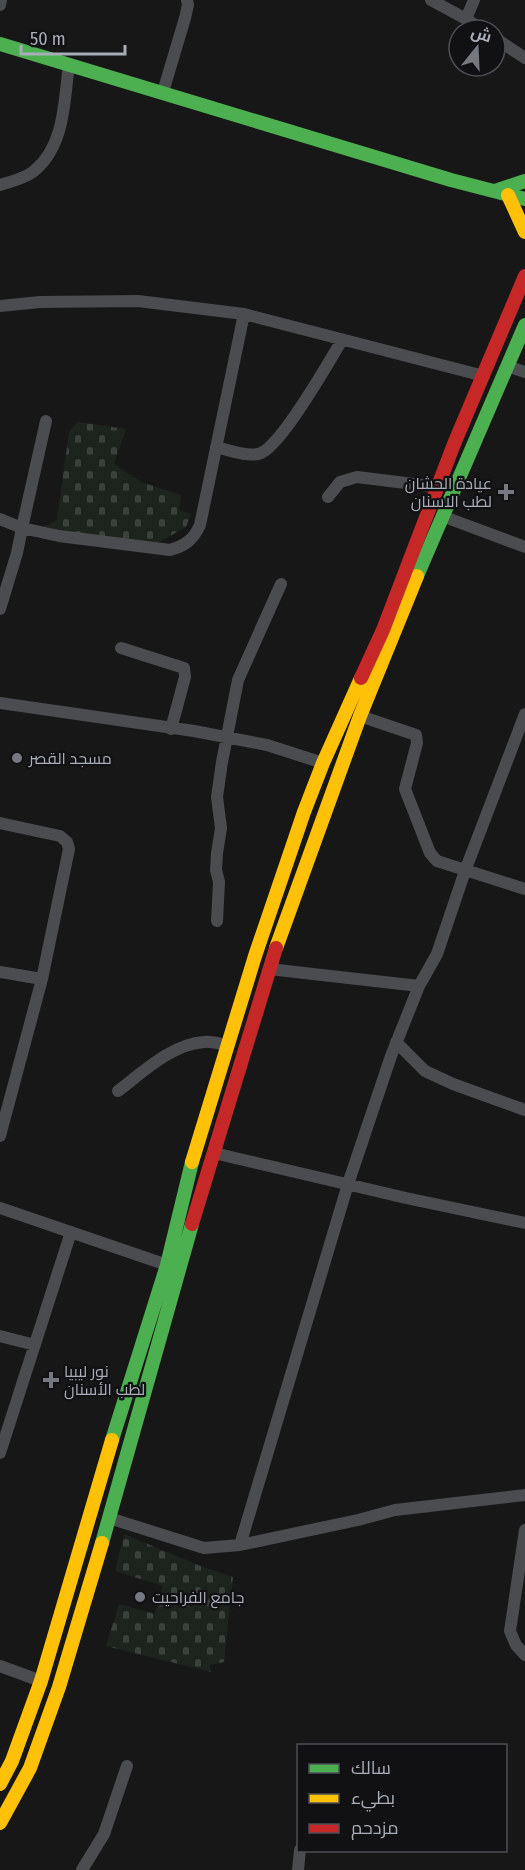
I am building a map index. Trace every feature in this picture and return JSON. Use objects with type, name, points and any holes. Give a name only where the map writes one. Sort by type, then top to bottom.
[{"type":"main road","points":[[0,44],[451,180],[525,199]]},
{"type":"main road","points":[[502,193],[525,181]]},
{"type":"main road","points":[[502,193],[525,232]]},
{"type":"main road","points":[[0,1784],[12,1761],[41,1681],[127,1390],[167,1265],[195,1150],[263,934],[323,764],[383,630],[454,444],[525,276]]},
{"type":"main road","points":[[0,1822],[30,1768],[40,1744],[269,969],[337,775],[468,452],[525,325]]},
{"type":"main road","points":[[127,1390],[142,1395]]},
{"type":"street","points":[[0,5],[1,0]]},
{"type":"street","points":[[163,93],[185,18],[187,0]]},
{"type":"street","points":[[431,0],[464,18]]},
{"type":"street","points":[[466,18],[474,0]]},
{"type":"street","points":[[507,46],[525,58]]},
{"type":"street","points":[[0,185],[33,173],[50,155],[58,138],[69,64]]},
{"type":"street","points":[[0,306],[40,302],[138,301],[244,314],[484,376]]},
{"type":"street","points":[[0,519],[22,528],[59,536],[170,550],[192,539],[200,525],[244,314]]},
{"type":"street","points":[[216,447],[248,454],[260,454],[271,446],[292,419],[342,340]]},
{"type":"street","points":[[507,366],[525,372]]},
{"type":"street","points":[[1,605],[17,553],[45,421]]},
{"type":"street","points":[[328,497],[340,482],[357,477],[438,487]]},
{"type":"street","points":[[442,516],[525,547]]},
{"type":"street","points":[[217,921],[219,882],[216,870],[221,828],[217,797],[238,680],[281,584]]},
{"type":"street","points":[[121,648],[184,668],[185,677],[171,729]]},
{"type":"street","points":[[0,703],[267,745],[323,764]]},
{"type":"street","points":[[240,1545],[348,1184],[396,1042],[418,986],[437,954],[465,871],[525,714]]},
{"type":"street","points":[[360,716],[416,735],[417,743],[405,789],[430,853],[437,861],[525,889]]},
{"type":"street","points":[[0,823],[60,836],[67,842],[69,849],[42,979],[0,1136]]},
{"type":"street","points":[[269,969],[418,986]]},
{"type":"street","points":[[0,972],[42,979]]},
{"type":"street","points":[[118,1091],[158,1062],[189,1045],[206,1041],[227,1045]]},
{"type":"street","points":[[396,1042],[426,1071],[453,1084],[525,1110]]},
{"type":"street","points":[[214,1153],[525,1223]]},
{"type":"street","points":[[0,1208],[167,1265]]},
{"type":"street","points":[[0,1454],[71,1232]]},
{"type":"street","points":[[0,1336],[35,1345]]},
{"type":"street","points":[[108,1518],[204,1548],[240,1545],[395,1510],[525,1495]]},
{"type":"street","points":[[525,1530],[510,1631],[516,1645],[525,1655]]},
{"type":"street","points":[[0,1666],[41,1681]]},
{"type":"street","points":[[82,1870],[104,1834],[127,1766]]},
{"type":"street","points":[[298,1870],[300,1852]]},
{"type":"green space","points":[[78,422],[126,429],[114,464],[141,482],[181,495],[179,510],[191,514],[186,527],[156,544],[119,544],[43,527],[57,520],[69,432]]},
{"type":"green space","points":[[124,1534],[233,1577],[224,1662],[210,1665],[211,1672],[106,1646],[119,1604],[155,1614],[163,1586],[115,1571]]},
{"type":"traffic: fast","points":[[0,44],[451,180],[525,199]]},
{"type":"traffic: fast","points":[[495,191],[525,181]]},
{"type":"traffic: fast","points":[[417,576],[525,325]]},
{"type":"traffic: fast","points":[[112,1440],[167,1265],[192,1162]]},
{"type":"traffic: fast","points":[[102,1543],[192,1224]]},
{"type":"traffic: slow","points":[[508,195],[525,232]]},
{"type":"traffic: slow","points":[[276,948],[360,716],[417,576]]},
{"type":"traffic: slow","points":[[192,1162],[255,956],[304,812],[361,678]]},
{"type":"traffic: slow","points":[[0,1784],[12,1761],[41,1681],[112,1440]]},
{"type":"traffic: slow","points":[[0,1823],[30,1768],[59,1687],[102,1543]]},
{"type":"traffic: jam","points":[[361,678],[383,630],[454,444],[525,276]]},
{"type":"traffic: jam","points":[[192,1224],[276,948]]},
{"type":"place","name":"عيادة الحشان لطب الاسنان","points":[[506,492]]},
{"type":"place","name":"مسجد القصر","points":[[17,758]]},
{"type":"place","name":"نور ليبيا لطب الأسنان","points":[[51,1380]]},
{"type":"place","name":"جامع الفراحيت","points":[[140,1597]]}]
